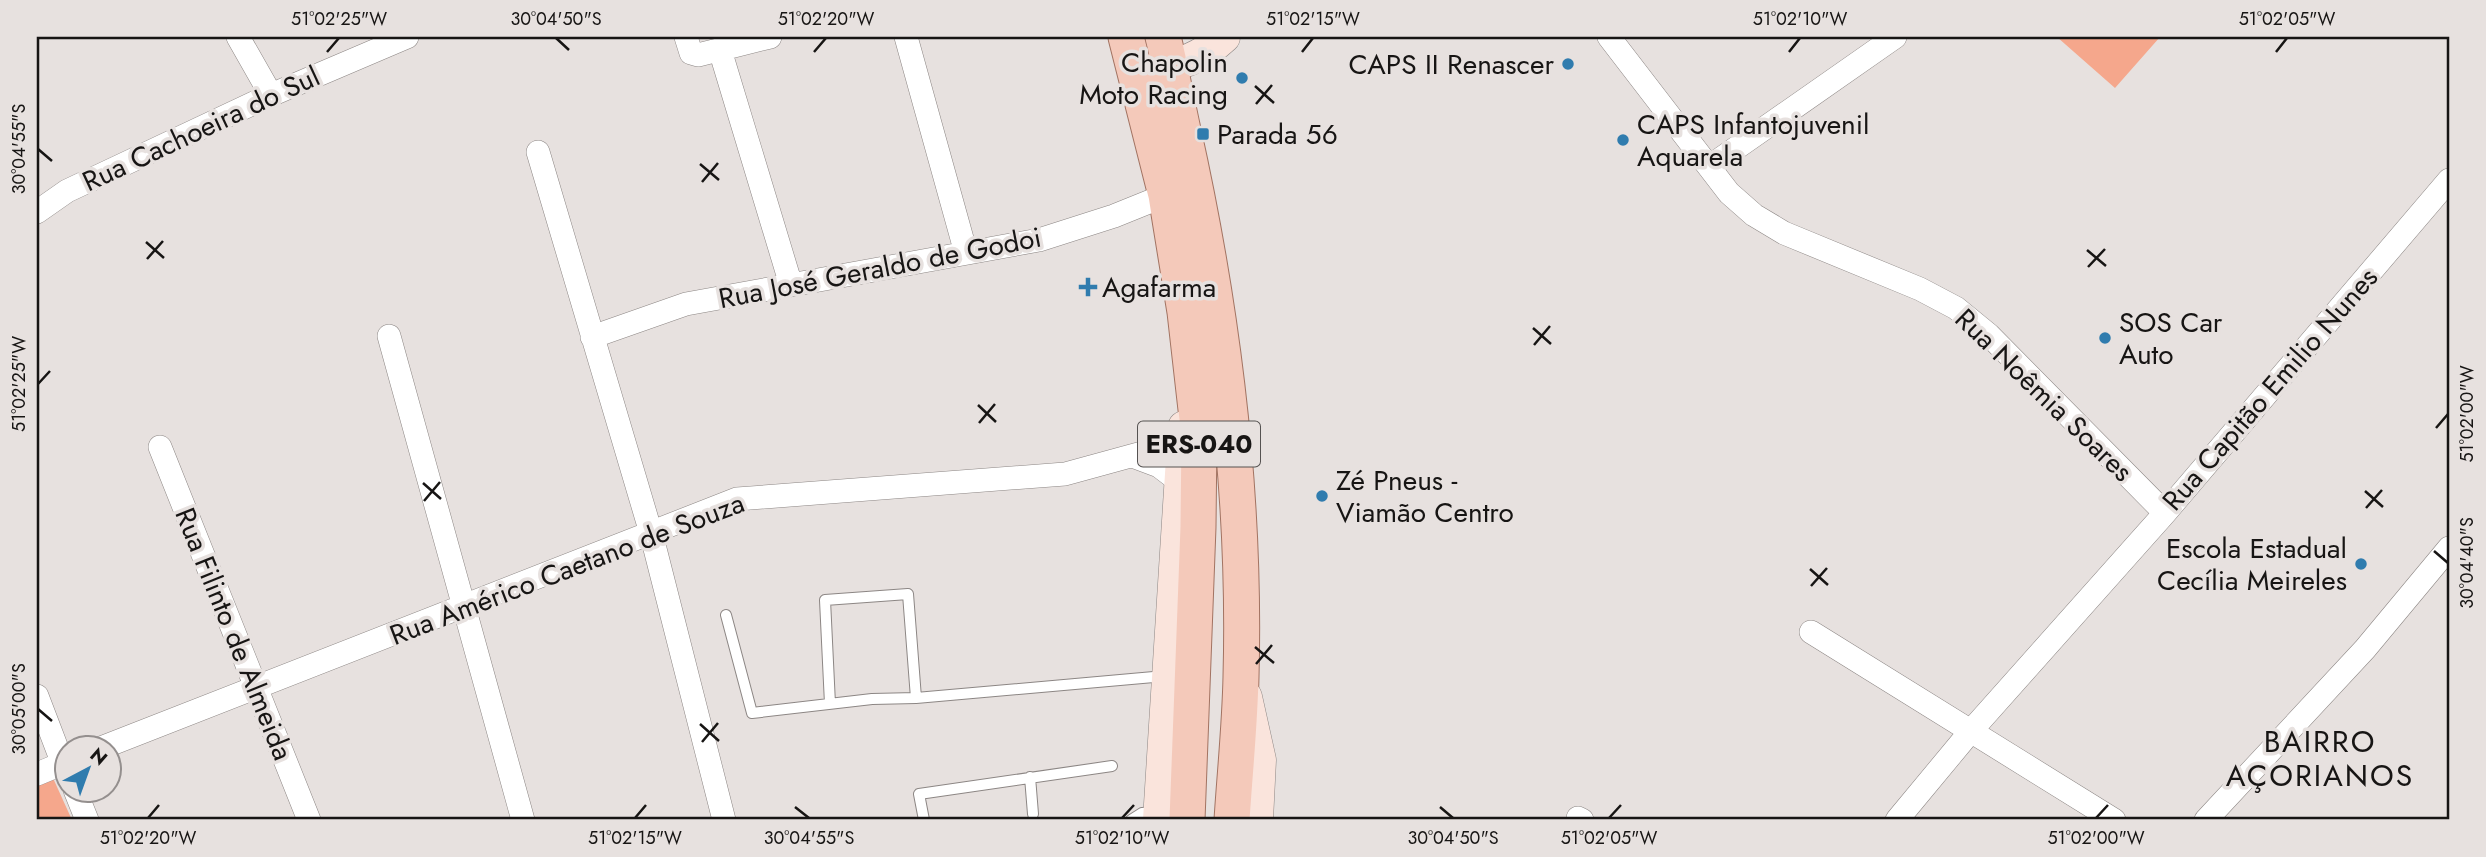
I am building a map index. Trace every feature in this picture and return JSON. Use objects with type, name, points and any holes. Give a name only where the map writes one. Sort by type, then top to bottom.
[{"type":"main road","name":"ERS-040","points":[[1126,37],[1166,195],[1185,312],[1199,436],[1198,527],[1159,818]]},
{"type":"main road","points":[[1135,73],[1167,52],[1198,56],[1224,37]]},
{"type":"main road","name":"ERS-040","points":[[1167,52],[1197,190],[1223,342],[1233,433],[1239,540],[1241,677],[1252,819]]},
{"type":"main road","points":[[1159,818],[1184,428],[1193,388]]},
{"type":"street","points":[[238,37],[271,95]]},
{"type":"street","name":"Rua Cachoeira do Sul","points":[[37,212],[67,191],[271,95],[407,37]]},
{"type":"street","points":[[689,45],[698,55],[770,37]]},
{"type":"street","points":[[906,37],[965,253]]},
{"type":"street","name":"Rua Noêmia Soares","points":[[1609,37],[1729,193],[1754,215],[1784,233],[1920,289],[1956,308],[1989,335],[2165,513]]},
{"type":"street","points":[[1709,167],[1895,37]]},
{"type":"street","points":[[720,50],[791,285]]},
{"type":"street","points":[[538,152],[651,533],[724,820]]},
{"type":"street","name":"Rua Capitão Emilio Nunes","points":[[1897,820],[1970,732],[2165,513],[2449,180]]},
{"type":"street","name":"Rua José Geraldo de Godoi","points":[[592,337],[686,304],[1039,240],[1114,216],[1166,195]]},
{"type":"street","points":[[389,336],[523,820]]},
{"type":"street","name":"Rua Américo Caetano de Souza","points":[[122,740],[737,499],[1065,474],[1135,457],[1162,445],[1184,428]]},
{"type":"street","name":"Rua Filinto de Almeida","points":[[160,447],[254,688],[309,820]]},
{"type":"street","points":[[1135,457],[1159,466],[1180,482]]},
{"type":"street","points":[[2206,820],[2365,649],[2449,548]]},
{"type":"street","points":[[1811,632],[2114,820]]},
{"type":"street","points":[[37,696],[52,734]]},
{"type":"lane","points":[[830,704],[825,600],[908,594],[916,698]]},
{"type":"lane","points":[[726,615],[752,713],[1168,676]]},
{"type":"lane","points":[[924,820],[919,794],[1112,766]]},
{"type":"lane","points":[[1030,777],[1032,814]]},
{"type":"shaded area","points":[[2057,37],[2160,37],[2115,88]]},
{"type":"shaded area","points":[[52,778],[52,804],[65,804],[72,820],[37,820],[37,785]]},
{"type":"place","name":"CAPS II Renascer","points":[[1568,64]]},
{"type":"place","name":"Chapolin Moto Racing","points":[[1242,78]]},
{"type":"place","name":"Parada 56","points":[[1203,134]]},
{"type":"place","name":"CAPS Infantojuvenil Aquarela","points":[[1623,140]]},
{"type":"place","name":"Agafarma","points":[[1088,287]]},
{"type":"place","name":"SOS Car Auto","points":[[2105,338]]},
{"type":"place","name":"Zé Pneus - Viamão Centro","points":[[1322,496]]},
{"type":"place","name":"Escola Estadual Cecília Meireles","points":[[2361,564]]},
{"type":"district","name":"BAIRRO AÇORIANOS","points":[[2320,758]]}]
